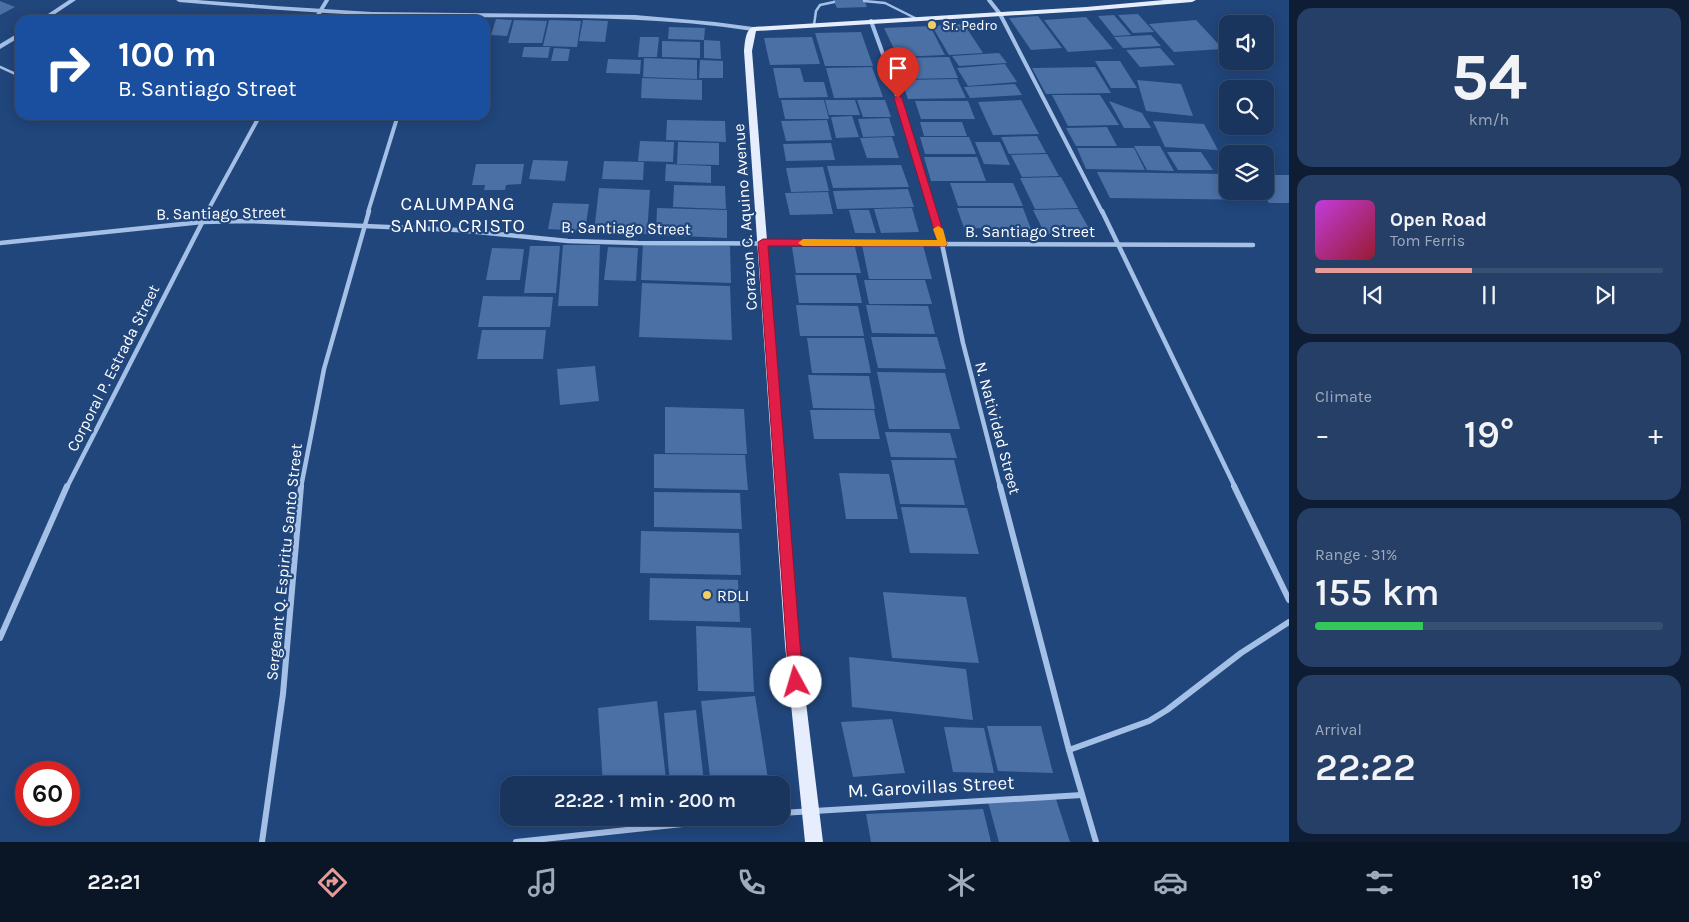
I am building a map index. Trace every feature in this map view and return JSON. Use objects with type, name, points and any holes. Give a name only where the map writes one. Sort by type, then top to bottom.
[{"type":"main road","points":[[753,29],[1192,0]]},
{"type":"main road","name":"Corazon C. Aquino Avenue","points":[[753,29],[749,39],[748,51],[792,645],[814,842]]},
{"type":"street","points":[[50,15],[72,0]]},
{"type":"street","points":[[179,0],[320,12],[386,15]]},
{"type":"street","points":[[318,15],[327,0]]},
{"type":"street","points":[[989,0],[1000,14],[1060,128],[1118,244],[1289,600]]},
{"type":"street","points":[[490,17],[575,16],[689,20],[753,29]]},
{"type":"street","name":"N. Natividad Street","points":[[871,21],[892,79],[942,244],[963,343],[1096,842]]},
{"type":"street","points":[[0,47],[15,37]]},
{"type":"street","name":"Corporal P. Estrada Street","points":[[0,638],[66,488],[202,222],[257,120]]},
{"type":"street","name":"Sergeant Q. Espiritu Santo Street","points":[[262,842],[275,765],[285,674],[296,534],[306,457],[321,378],[396,120]]},
{"type":"street","name":"B. Santiago Street","points":[[0,242],[202,222],[248,221],[458,230],[568,240],[638,243],[1253,245]]},
{"type":"street","points":[[1070,750],[1149,721],[1167,710],[1241,653],[1289,622]]},
{"type":"street","name":"M. Garovillas Street","points":[[790,812],[1082,795]]},
{"type":"street","points":[[516,842],[664,826]]},
{"type":"lane","points":[[864,1],[885,3],[917,19]]},
{"type":"lane","points":[[814,25],[816,11],[820,5],[834,2]]},
{"type":"lane","points":[[0,67],[15,74]]},
{"type":"building","points":[[833,0],[864,0],[867,7],[837,8]]},
{"type":"building","points":[[0,1],[15,7],[0,15]]},
{"type":"building","points":[[1138,14],[1154,32],[1133,33],[1118,15]]},
{"type":"building","points":[[1114,15],[1131,35],[1114,36],[1098,16]]},
{"type":"building","points":[[1038,16],[1062,48],[1031,50],[1009,18]]},
{"type":"building","points":[[1086,17],[1113,49],[1068,52],[1044,20]]},
{"type":"building","points":[[496,19],[512,20],[507,36],[491,35]]},
{"type":"building","points":[[514,20],[547,21],[542,43],[508,43]]},
{"type":"building","points":[[549,20],[581,21],[577,47],[543,46]]},
{"type":"building","points":[[583,20],[608,21],[605,42],[579,41]]},
{"type":"building","points":[[1196,20],[1219,45],[1219,49],[1174,52],[1149,24]]},
{"type":"building","points":[[964,24],[983,53],[949,55],[932,26]]},
{"type":"building","points":[[930,26],[945,55],[898,57],[884,28]]},
{"type":"building","points":[[669,27],[705,28],[704,40],[668,39]]},
{"type":"building","points":[[861,32],[873,66],[825,66],[815,33]]},
{"type":"building","points":[[1151,35],[1161,46],[1123,48],[1114,37]]},
{"type":"building","points":[[640,37],[659,37],[657,57],[638,57]]},
{"type":"building","points":[[812,37],[820,64],[770,65],[764,38]]},
{"type":"building","points":[[704,40],[720,41],[721,59],[704,58]]},
{"type":"building","points":[[662,41],[700,42],[700,58],[662,57]]},
{"type":"building","points":[[524,47],[550,47],[548,58],[522,57]]},
{"type":"building","points":[[554,48],[570,49],[568,61],[551,61]]},
{"type":"building","points":[[1160,48],[1175,65],[1140,67],[1126,50]]},
{"type":"building","points":[[999,53],[1007,63],[959,66],[952,56]]},
{"type":"building","points":[[949,57],[958,78],[903,79],[895,58]]},
{"type":"building","points":[[644,58],[697,60],[697,79],[643,77]]},
{"type":"building","points":[[608,59],[641,60],[640,74],[606,73]]},
{"type":"building","points":[[700,60],[723,61],[723,78],[699,78]]},
{"type":"building","points":[[1095,61],[1120,61],[1137,88],[1111,88]]},
{"type":"building","points":[[1005,64],[1017,82],[968,86],[957,68]]},
{"type":"building","points":[[872,67],[883,97],[834,98],[826,68]]},
{"type":"building","points":[[1095,67],[1111,93],[1046,94],[1032,68]]},
{"type":"building","points":[[773,68],[800,68],[804,82],[824,82],[828,97],[779,98]]},
{"type":"building","points":[[642,78],[702,80],[702,100],[641,98]]},
{"type":"building","points":[[957,79],[966,98],[908,99],[901,80]]},
{"type":"building","points":[[1137,80],[1181,84],[1193,116],[1146,111]]},
{"type":"building","points":[[1015,84],[1022,95],[970,98],[964,87]]},
{"type":"building","points":[[1052,95],[1100,95],[1119,125],[1068,126]]},
{"type":"building","points":[[781,100],[824,100],[829,119],[785,119]]},
{"type":"building","points":[[825,100],[855,100],[860,115],[829,115]]},
{"type":"building","points":[[857,100],[885,100],[891,117],[863,117]]},
{"type":"building","points":[[1021,100],[1039,134],[993,135],[978,102]]},
{"type":"building","points":[[915,101],[968,101],[975,119],[921,119]]},
{"type":"building","points":[[1109,101],[1142,113],[1151,128],[1124,128]]},
{"type":"building","points":[[852,116],[859,137],[836,138],[831,117]]},
{"type":"building","points":[[889,118],[895,136],[863,137],[858,119]]},
{"type":"building","points":[[667,120],[725,121],[726,142],[666,140]]},
{"type":"building","points":[[827,120],[832,140],[786,141],[781,121]]},
{"type":"building","points":[[1153,121],[1204,124],[1218,150],[1165,147]]},
{"type":"building","points":[[920,122],[962,122],[967,136],[924,136]]},
{"type":"building","points":[[1107,127],[1117,146],[1076,146],[1066,128]]},
{"type":"building","points":[[1037,136],[1046,153],[1009,154],[1001,137]]},
{"type":"building","points":[[892,137],[899,158],[867,158],[860,138]]},
{"type":"building","points":[[920,137],[969,137],[976,154],[925,154]]},
{"type":"building","points":[[640,141],[674,142],[673,162],[638,161]]},
{"type":"building","points":[[678,142],[719,143],[719,165],[677,164]]},
{"type":"building","points":[[975,142],[1000,142],[1010,165],[984,164]]},
{"type":"building","points":[[831,143],[835,160],[786,161],[783,144]]},
{"type":"building","points":[[1134,146],[1160,146],[1174,171],[1147,170]]},
{"type":"building","points":[[1077,148],[1134,148],[1145,170],[1086,169]]},
{"type":"building","points":[[1167,152],[1201,152],[1213,170],[1178,170]]},
{"type":"building","points":[[1047,154],[1059,176],[1022,177],[1011,155]]},
{"type":"building","points":[[924,157],[977,157],[986,181],[931,181]]},
{"type":"building","points":[[533,160],[568,161],[565,181],[529,179]]},
{"type":"building","points":[[604,161],[644,162],[643,180],[602,179]]},
{"type":"building","points":[[476,164],[524,164],[521,184],[506,185],[505,190],[484,190],[485,185],[472,185]]},
{"type":"building","points":[[666,164],[711,166],[711,183],[665,181]]},
{"type":"building","points":[[901,165],[909,187],[833,188],[827,166]]},
{"type":"building","points":[[823,167],[829,191],[791,192],[786,168]]},
{"type":"building","points":[[1097,172],[1219,174],[1219,199],[1110,198]]},
{"type":"building","points":[[1274,175],[1289,175],[1289,203],[1269,203],[1267,200],[1274,200]]},
{"type":"building","points":[[1061,177],[1078,208],[1035,209],[1020,178]]},
{"type":"building","points":[[950,183],[1013,183],[1023,206],[958,206]]},
{"type":"building","points":[[674,185],[725,186],[726,209],[673,207]]},
{"type":"building","points":[[599,188],[650,190],[647,234],[594,232]]},
{"type":"building","points":[[908,189],[914,207],[837,209],[833,191]]},
{"type":"building","points":[[828,192],[833,214],[790,215],[785,193]]},
{"type":"building","points":[[553,203],[589,204],[585,231],[548,229]]},
{"type":"building","points":[[657,208],[727,210],[727,238],[656,235]]},
{"type":"building","points":[[912,208],[919,232],[881,233],[874,209]]},
{"type":"building","points":[[957,208],[1023,208],[1031,229],[964,228]]},
{"type":"building","points":[[1078,209],[1091,232],[1045,234],[1033,210]]},
{"type":"building","points":[[849,210],[869,210],[876,233],[855,233]]},
{"type":"building","points":[[643,243],[730,246],[731,283],[641,280]]},
{"type":"building","points":[[563,245],[600,245],[598,306],[558,306]]},
{"type":"building","points":[[862,245],[923,245],[932,279],[869,279]]},
{"type":"building","points":[[530,246],[560,246],[556,293],[524,293]]},
{"type":"building","points":[[608,247],[638,248],[636,281],[604,280]]},
{"type":"building","points":[[792,247],[855,247],[861,273],[796,273]]},
{"type":"building","points":[[492,248],[524,249],[520,280],[486,280]]},
{"type":"building","points":[[795,275],[856,275],[862,303],[799,303]]},
{"type":"building","points":[[864,280],[925,280],[932,304],[869,304]]},
{"type":"building","points":[[642,283],[730,286],[732,340],[639,337]]},
{"type":"building","points":[[483,296],[553,297],[550,327],[478,327]]},
{"type":"building","points":[[796,305],[858,306],[864,336],[800,336]]},
{"type":"building","points":[[866,305],[928,306],[935,334],[872,333]]},
{"type":"building","points":[[482,330],[546,330],[543,359],[477,359]]},
{"type":"building","points":[[871,337],[937,337],[946,369],[878,368]]},
{"type":"building","points":[[807,338],[864,338],[871,373],[812,373]]},
{"type":"building","points":[[595,366],[599,401],[560,405],[557,369]]},
{"type":"building","points":[[877,372],[945,373],[960,429],[889,429]]},
{"type":"building","points":[[808,375],[869,376],[875,409],[813,408]]},
{"type":"building","points":[[665,407],[744,409],[747,454],[665,453]]},
{"type":"building","points":[[810,410],[874,410],[880,439],[814,439]]},
{"type":"building","points":[[885,432],[950,433],[957,458],[891,457]]},
{"type":"building","points":[[654,454],[745,455],[748,490],[654,488]]},
{"type":"building","points":[[891,460],[954,460],[965,505],[900,504]]},
{"type":"building","points":[[839,473],[889,474],[898,519],[846,519]]},
{"type":"building","points":[[654,492],[740,493],[742,529],[654,527]]},
{"type":"building","points":[[901,507],[967,508],[979,554],[910,553]]},
{"type":"building","points":[[641,531],[739,533],[741,575],[640,573]]},
{"type":"building","points":[[650,578],[738,580],[740,622],[649,620]]},
{"type":"building","points":[[883,592],[966,597],[979,663],[892,658]]},
{"type":"building","points":[[696,626],[751,628],[754,692],[698,691]]},
{"type":"building","points":[[849,657],[966,669],[973,720],[852,707]]},
{"type":"building","points":[[755,696],[768,776],[710,776],[701,701]]},
{"type":"building","points":[[657,701],[666,776],[602,776],[598,708]]},
{"type":"building","points":[[696,710],[703,776],[669,776],[664,713]]},
{"type":"building","points":[[892,719],[905,773],[853,777],[841,722]]},
{"type":"building","points":[[987,726],[1041,726],[1053,773],[998,771]]},
{"type":"building","points":[[944,727],[984,728],[994,773],[953,772]]},
{"type":"building","points":[[1056,799],[1070,842],[999,842],[988,802]]},
{"type":"building","points":[[983,809],[991,842],[871,842],[866,814]]},
{"type":"slow traffic","points":[[803,243],[942,244],[938,229]]},
{"type":"place","name":"Sr. Pedro","points":[[932,25]]},
{"type":"place","name":"RDLI","points":[[707,595]]},
{"type":"district","name":"CALUMPANG SANTO CRISTO","points":[[458,215]]},
{"type":"route","points":[[796,682],[763,242],[942,244],[898,98]]}]
